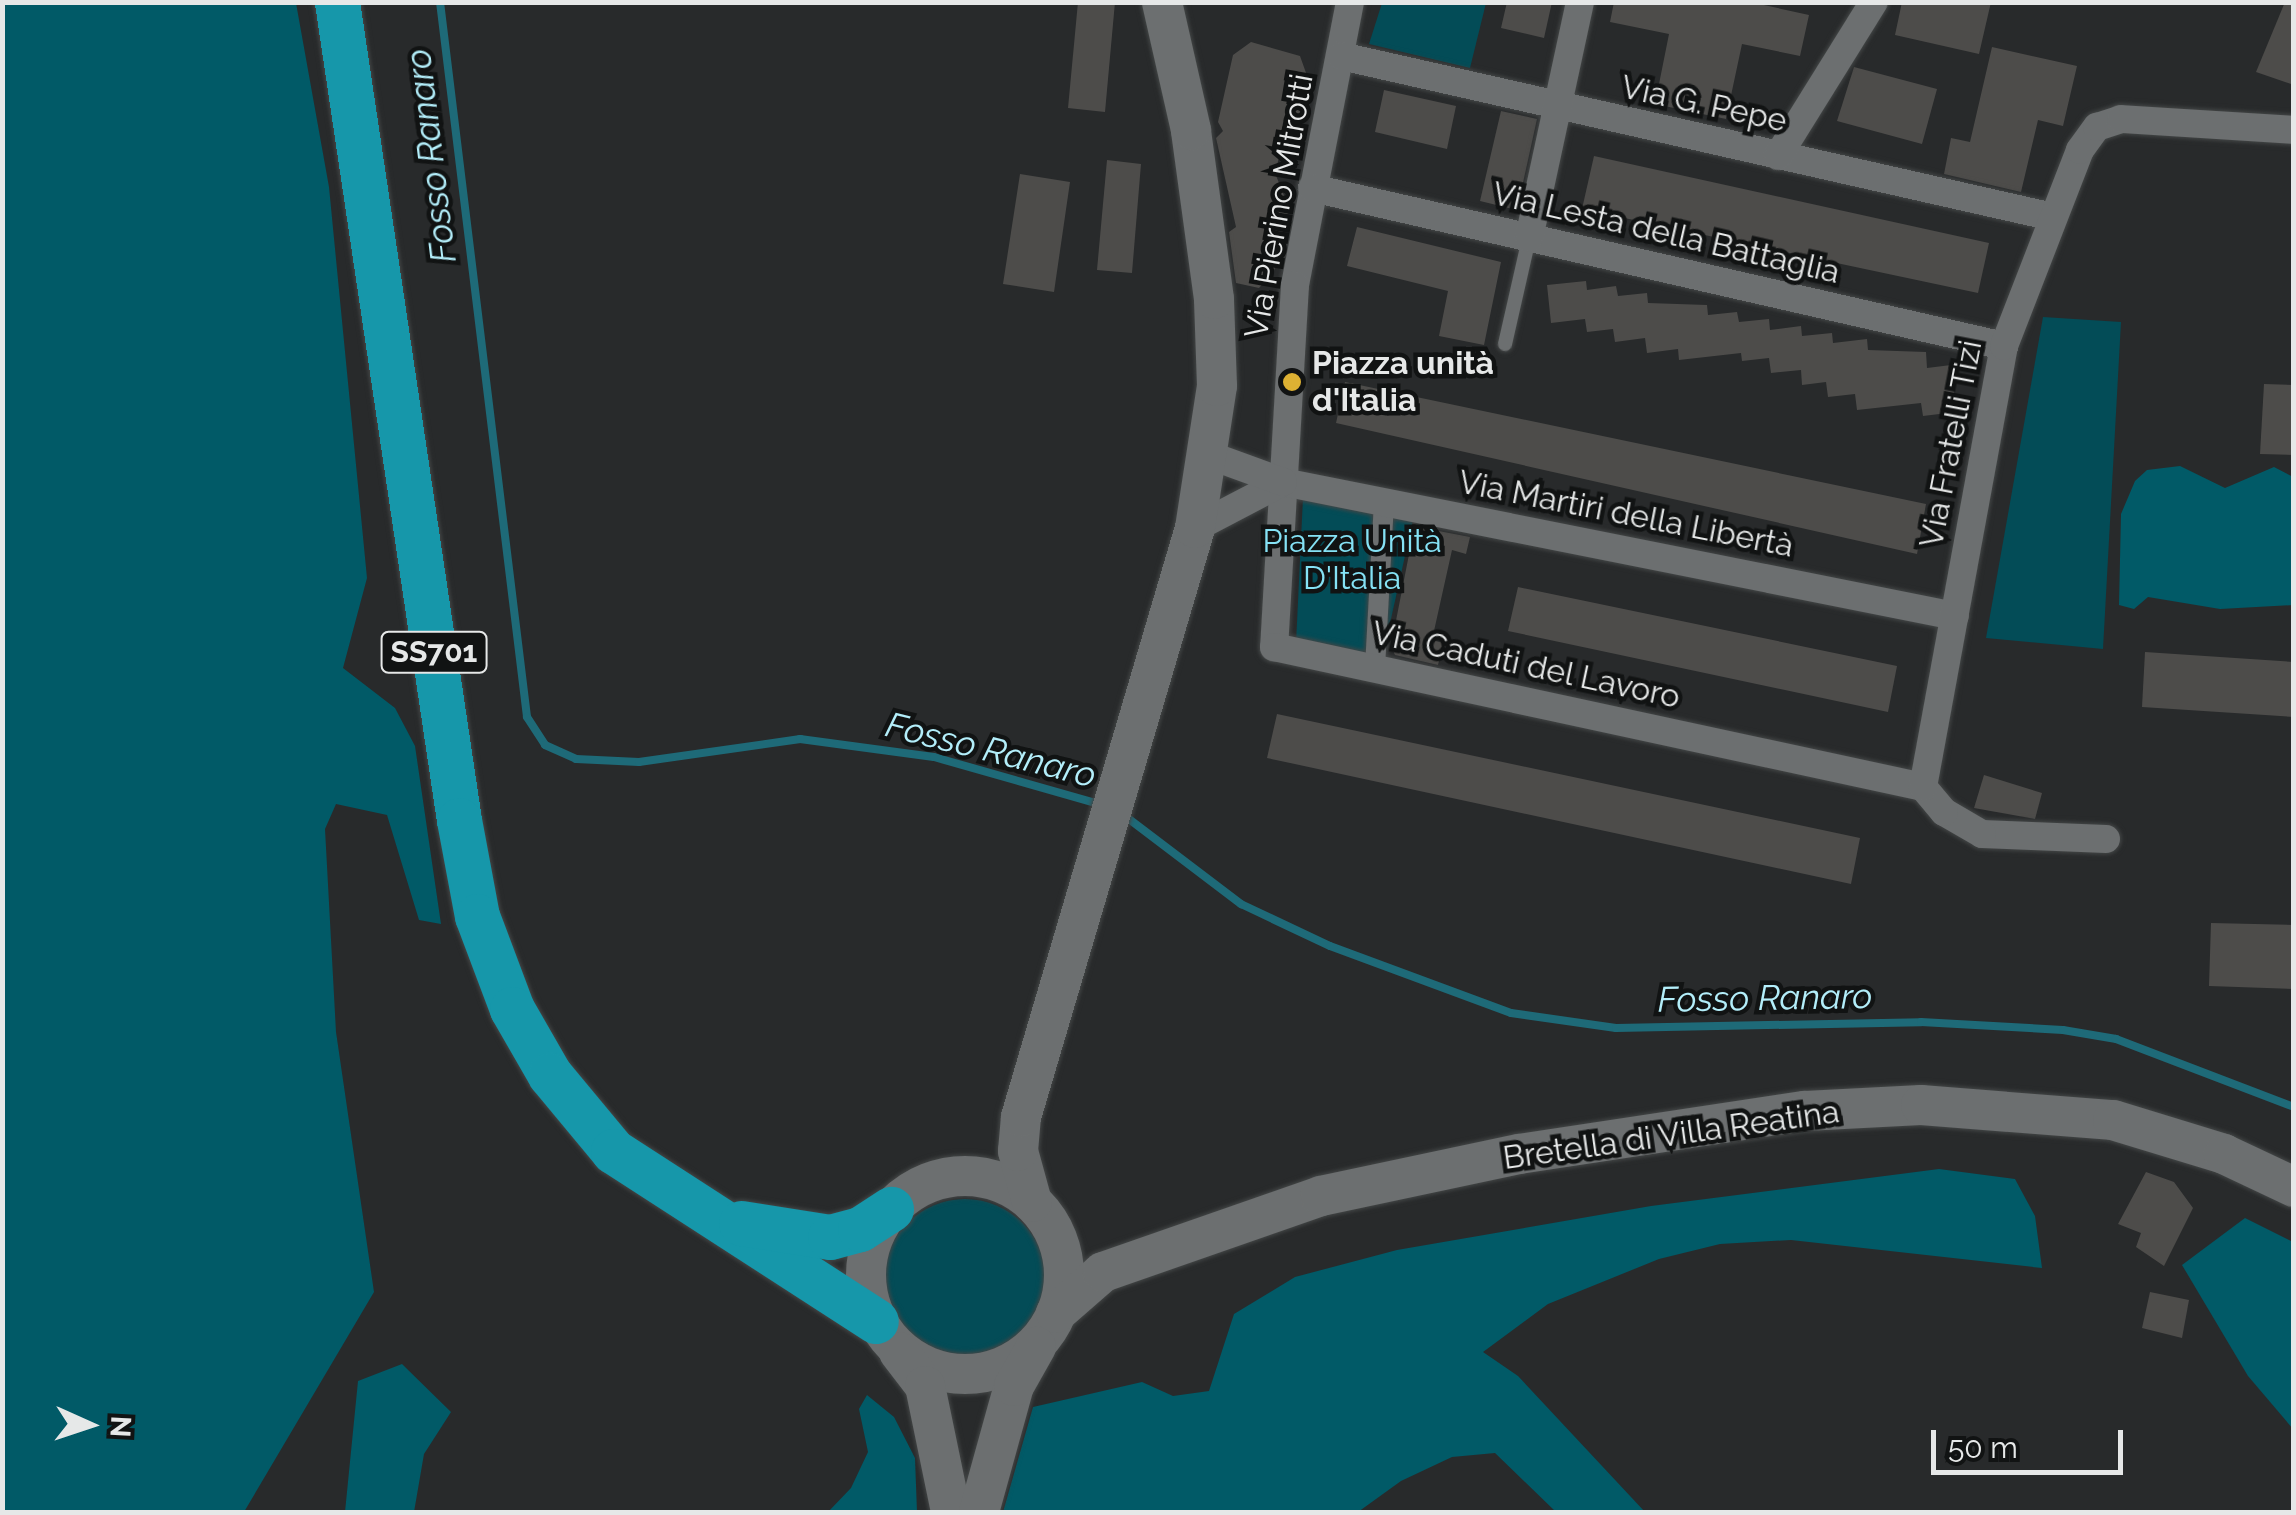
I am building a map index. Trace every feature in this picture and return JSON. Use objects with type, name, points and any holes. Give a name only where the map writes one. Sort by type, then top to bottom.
[{"type":"highway","name":"SS701","points":[[336,2],[477,916],[512,1009],[550,1075],[613,1151],[711,1212],[887,1335]]},
{"type":"highway","name":"SS701","points":[[711,1212],[749,1226],[830,1237],[860,1229],[890,1209]]},
{"type":"main road","points":[[980,1512],[1014,1386],[1048,1327],[1063,1285],[1018,1151],[1031,1074],[1137,739],[1194,528],[1209,455],[1216,386],[1214,299],[1192,130],[1162,2]]},
{"type":"main road","points":[[950,1512],[925,1386],[887,1335],[866,1262],[890,1209],[918,1187],[950,1177],[994,1143],[1031,1074]]},
{"type":"main road","name":"Bretella di Villa Reatina","points":[[1048,1327],[1103,1272],[1321,1196],[1520,1154],[1702,1123],[1921,1105],[2113,1120],[2224,1154],[2294,1187]]},
{"type":"main road","points":[[950,1177],[1008,1185],[1042,1216],[1100,1251],[1169,1250]]},
{"type":"main road","points":[[887,1335],[954,1374],[1015,1361],[1048,1327]]},
{"type":"street","name":"Via Pierino Mitrotti","points":[[1283,482],[1295,284],[1350,2]]},
{"type":"street","points":[[1529,238],[1580,2]]},
{"type":"street","points":[[1778,156],[1874,2]]},
{"type":"street","name":"Via G. Pepe","points":[[1341,56],[1558,109],[2054,217]]},
{"type":"street","name":"Via Fratelli Tizi","points":[[1924,786],[2004,346],[2054,217],[2096,127],[2120,119],[2294,130]]},
{"type":"street","name":"Via Lesta della Battaglia","points":[[1312,188],[2004,346]]},
{"type":"street","points":[[1209,455],[1283,482]]},
{"type":"street","points":[[1194,528],[1283,482]]},
{"type":"street","name":"Via Martiri della Libertà","points":[[1283,482],[1955,616]]},
{"type":"street","name":"Via Caduti del Lavoro","points":[[1283,482],[1274,646],[1924,786]]},
{"type":"street","points":[[1375,668],[1384,502]]},
{"type":"street","points":[[1924,786],[1944,812],[1982,834],[2106,839]]},
{"type":"lane","points":[[1505,344],[1529,238]]},
{"type":"green space","points":[[1382,3],[1486,3],[1470,68],[1369,44]]},
{"type":"green space","points":[[2043,317],[2121,322],[2103,649],[1986,638]]},
{"type":"green space","name":"Piazza Unità D'Italia","points":[[1303,498],[1413,520],[1382,659],[1296,643]]},
{"type":"green space","points":[[965,1199],[996,1205],[1022,1223],[1040,1249],[1046,1280],[1040,1311],[1022,1337],[996,1355],[965,1361],[934,1355],[908,1337],[890,1311],[884,1280],[890,1249],[908,1223],[934,1205]]},
{"type":"shaded area","points":[[3,2],[296,3],[329,187],[367,578],[343,668],[395,708],[415,746],[441,924],[419,920],[387,815],[336,804],[325,829],[336,1032],[374,1292],[244,1512],[3,1512]]},
{"type":"shaded area","points":[[2180,466],[2225,488],[2274,467],[2293,477],[2293,605],[2220,609],[2148,597],[2134,609],[2119,605],[2121,514],[2135,481],[2147,470]]},
{"type":"shaded area","points":[[1939,1169],[2015,1179],[2035,1216],[2042,1268],[1791,1240],[1720,1244],[1659,1259],[1548,1304],[1483,1352],[1518,1376],[1645,1512],[1556,1512],[1495,1453],[1452,1457],[1401,1481],[1358,1512],[1003,1512],[1033,1407],[1142,1382],[1173,1396],[1209,1391],[1234,1314],[1295,1277],[1397,1250],[1651,1206]]},
{"type":"shaded area","points":[[2245,1218],[2293,1242],[2293,1429],[2248,1376],[2182,1265]]},
{"type":"shaded area","points":[[402,1364],[451,1412],[424,1454],[414,1512],[345,1512],[358,1381]]},
{"type":"shaded area","points":[[867,1395],[894,1417],[915,1458],[917,1512],[828,1512],[851,1488],[868,1452],[859,1409]]},
{"type":"building","points":[[1078,2],[1115,2],[1105,112],[1068,108]]},
{"type":"building","points":[[1507,2],[1552,2],[1544,38],[1501,28]]},
{"type":"building","points":[[1614,2],[1750,2],[1809,15],[1800,56],[1742,44],[1726,119],[1655,104],[1669,34],[1610,22]]},
{"type":"building","points":[[1902,2],[1991,2],[1979,54],[1895,35]]},
{"type":"building","points":[[2285,2],[2294,2],[2294,85],[2256,72]]},
{"type":"building","points":[[1251,42],[1300,56],[1310,84],[1304,108],[1287,126],[1275,173],[1289,208],[1274,271],[1259,288],[1236,283],[1229,232],[1236,227],[1216,138],[1223,131],[1218,122],[1233,55]]},
{"type":"building","points":[[1992,47],[2077,66],[2063,126],[2038,120],[2021,192],[1944,174],[1951,138],[1970,142]]},
{"type":"building","points":[[1854,67],[1937,89],[1922,144],[1837,121]]},
{"type":"building","points":[[1384,90],[1456,106],[1447,149],[1375,132]]},
{"type":"building","points":[[1501,111],[1537,119],[1517,210],[1480,201]]},
{"type":"building","points":[[1594,156],[1989,243],[1978,293],[1582,209]]},
{"type":"building","points":[[1107,160],[1141,164],[1132,273],[1097,270]]},
{"type":"building","points":[[1020,174],[1070,182],[1054,292],[1003,284]]},
{"type":"building","points":[[1357,227],[1501,262],[1484,345],[1439,336],[1448,291],[1347,266]]},
{"type":"building","points":[[1586,281],[1587,290],[1616,286],[1618,296],[1647,293],[1648,303],[1707,305],[1708,315],[1737,312],[1739,322],[1769,319],[1770,330],[1801,326],[1802,336],[1832,333],[1833,343],[1867,339],[1868,350],[1926,352],[1927,368],[1951,365],[1956,412],[1923,416],[1921,403],[1857,410],[1855,394],[1828,397],[1826,382],[1802,385],[1801,370],[1771,373],[1769,358],[1742,361],[1741,353],[1679,360],[1678,349],[1647,353],[1645,338],[1615,342],[1613,329],[1587,332],[1585,319],[1551,323],[1547,285]]},
{"type":"building","points":[[1345,382],[1926,504],[1917,554],[1336,423]]},
{"type":"building","points":[[2264,384],[2294,385],[2294,455],[2260,454]]},
{"type":"building","points":[[1414,529],[1470,537],[1466,554],[1452,550],[1432,640],[1443,643],[1438,665],[1395,655],[1391,646]]},
{"type":"building","points":[[1518,587],[1897,666],[1888,712],[1508,631]]},
{"type":"building","points":[[2145,652],[2294,662],[2294,717],[2142,707]]},
{"type":"building","points":[[1277,714],[1860,838],[1851,884],[1267,758]]},
{"type":"building","points":[[1984,775],[2042,793],[2035,819],[1974,808]]},
{"type":"building","points":[[2211,923],[2294,925],[2294,989],[2209,986]]},
{"type":"building","points":[[2146,1172],[2174,1182],[2193,1208],[2164,1266],[2136,1247],[2141,1233],[2118,1224]]},
{"type":"building","points":[[2150,1292],[2189,1300],[2182,1338],[2142,1328]]},
{"type":"waterway","name":"Fosso Ranaro","points":[[440,2],[527,717],[545,745],[576,759],[639,762],[800,739],[934,757],[1099,804]]},
{"type":"waterway","name":"Fosso Ranaro","points":[[1125,816],[1241,904],[1330,946],[1511,1013],[1616,1028],[1921,1022],[2063,1030],[2116,1039],[2294,1107]]},
{"type":"place","name":"Piazza unità d'Italia","points":[[1292,382]]}]
